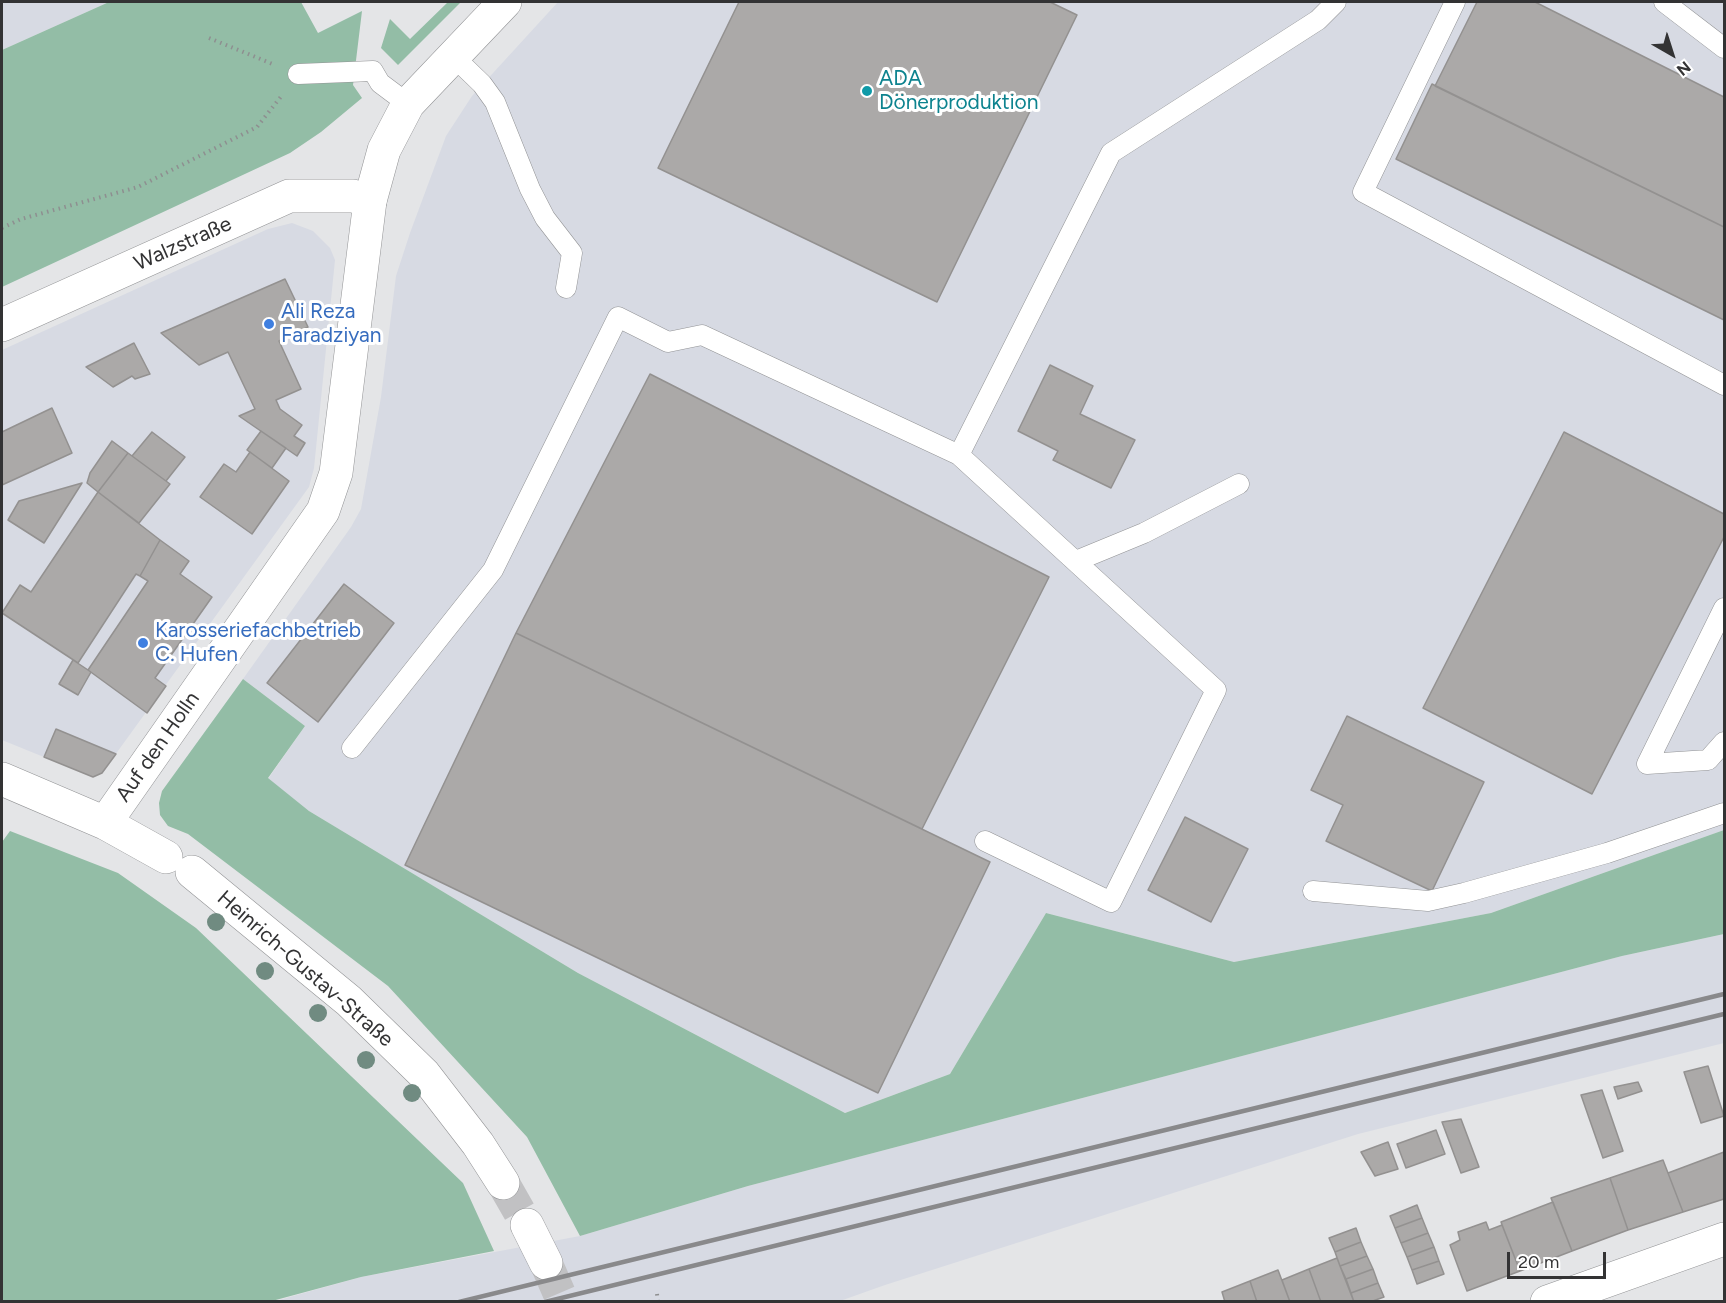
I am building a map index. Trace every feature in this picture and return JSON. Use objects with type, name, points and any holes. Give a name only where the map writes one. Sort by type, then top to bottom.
[{"type":"street","name":"Auf den Holln","points":[[105,823],[323,511],[336,473],[370,201],[384,150],[408,104],[452,55],[505,2]]},
{"type":"street","name":"Walzstraße","points":[[2,325],[289,196],[353,196],[370,201]]},
{"type":"street","name":"Heinrich-Gustav-Straße","points":[[2,779],[105,823],[179,865],[349,1001],[424,1074],[478,1144],[503,1183]]},
{"type":"street","points":[[527,1225],[546,1263]]},
{"type":"street","points":[[1547,1302],[1725,1239]]},
{"type":"lane","points":[[959,455],[1111,153],[1318,20],[1335,2]]},
{"type":"lane","points":[[1455,2],[1363,192],[1725,384]]},
{"type":"lane","points":[[1664,2],[1725,48]]},
{"type":"lane","points":[[452,55],[482,84],[495,102],[544,218],[572,253],[566,288]]},
{"type":"lane","points":[[298,74],[373,71],[380,83],[408,104]]},
{"type":"lane","points":[[352,748],[493,570],[618,317],[668,342],[702,335],[959,455],[1216,690],[1111,902],[985,841]]},
{"type":"lane","points":[[1076,561],[1144,533],[1239,484]]},
{"type":"lane","points":[[1725,608],[1647,764],[1708,760],[1725,742]]},
{"type":"lane","points":[[1313,891],[1428,901],[1607,853],[1725,813]]},
{"type":"path","points":[[2,228],[21,219],[138,187],[257,127],[298,74],[209,38]]},
{"type":"path","points":[[657,1294],[658,1302]]},
{"type":"shaded area","points":[[2,2],[109,2],[2,50]]},
{"type":"shaded area","points":[[558,2],[1724,2],[1724,830],[1491,913],[1234,962],[1046,913],[950,1074],[845,1113],[578,973],[309,811],[268,779],[305,726],[243,679],[351,527],[361,509],[381,397],[396,276],[446,136],[472,96]]},
{"type":"shaded area","points":[[292,223],[313,231],[330,248],[335,260],[314,468],[309,487],[102,773],[93,777],[2,740],[2,350],[268,229]]},
{"type":"shaded area","points":[[1724,934],[1724,1043],[1358,1134],[840,1301],[272,1302],[361,1277],[580,1236],[748,1186],[1622,956]]},
{"type":"green space","points":[[109,2],[301,2],[318,33],[362,11],[353,85],[362,98],[321,132],[290,153],[2,287],[2,50]]},
{"type":"green space","points":[[448,2],[461,2],[398,65],[381,48],[390,19],[410,39]]},
{"type":"green space","points":[[243,679],[305,726],[268,778],[309,811],[578,973],[845,1113],[950,1074],[1046,913],[1234,962],[1491,913],[1724,830],[1724,934],[1622,956],[748,1186],[580,1236],[527,1137],[388,986],[188,834],[168,826],[160,815],[159,803],[162,791]]},
{"type":"green space","points":[[10,831],[118,873],[196,928],[463,1183],[494,1251],[361,1277],[272,1301],[2,1301],[2,842]]},
{"type":"building","name":"ADA Dönerproduktion","points":[[739,2],[1050,2],[1077,15],[937,302],[658,168]]},
{"type":"building","points":[[1477,2],[1535,2],[1724,97],[1724,227],[1435,86]]},
{"type":"building","points":[[1432,84],[1724,227],[1724,320],[1396,159]]},
{"type":"building","points":[[285,279],[308,327],[279,341],[301,389],[276,400],[280,409],[302,425],[294,436],[305,443],[297,456],[239,416],[255,409],[228,352],[199,365],[161,333]]},
{"type":"building","points":[[134,343],[150,374],[135,379],[132,376],[113,387],[86,367]]},
{"type":"building","points":[[1050,365],[1093,386],[1080,414],[1135,440],[1111,488],[1053,460],[1058,451],[1018,431]]},
{"type":"building","points":[[650,374],[1049,577],[922,829],[516,633]]},
{"type":"building","points":[[52,408],[72,453],[2,485],[2,432]]},
{"type":"building","points":[[261,431],[286,448],[272,468],[247,450]]},
{"type":"building","points":[[152,432],[185,457],[166,481],[132,456]]},
{"type":"building","points":[[1564,432],[1724,514],[1724,537],[1592,794],[1423,708]]},
{"type":"building","points":[[112,441],[128,453],[98,492],[87,483],[90,473]]},
{"type":"building","points":[[250,452],[289,481],[252,534],[200,497],[224,464],[236,472]]},
{"type":"building","points":[[128,453],[170,484],[139,523],[98,492]]},
{"type":"building","points":[[82,483],[44,543],[8,520],[19,501]]},
{"type":"building","points":[[98,492],[160,540],[140,576],[136,574],[78,663],[2,613],[20,585],[31,592]]},
{"type":"building","points":[[160,540],[189,561],[180,574],[212,597],[155,678],[166,686],[147,713],[88,670],[148,581],[140,576]]},
{"type":"building","points":[[344,584],[394,623],[318,722],[267,683]]},
{"type":"building","points":[[516,633],[990,862],[878,1093],[405,865]]},
{"type":"building","points":[[73,660],[91,672],[78,695],[59,684]]},
{"type":"building","points":[[1347,716],[1484,782],[1432,891],[1326,841],[1343,805],[1311,790]]},
{"type":"building","points":[[56,729],[116,754],[102,773],[93,777],[44,757]]},
{"type":"building","points":[[1185,817],[1248,849],[1211,922],[1148,890]]},
{"type":"building","points":[[1708,1066],[1724,1116],[1701,1123],[1684,1072]]},
{"type":"building","points":[[1638,1082],[1642,1091],[1618,1099],[1614,1087]]},
{"type":"building","points":[[1602,1090],[1623,1151],[1603,1158],[1581,1095]]},
{"type":"building","points":[[1461,1119],[1479,1167],[1461,1173],[1442,1122]]},
{"type":"building","points":[[1436,1130],[1445,1154],[1406,1168],[1397,1144]]},
{"type":"building","points":[[1388,1142],[1398,1169],[1375,1176],[1361,1152]]},
{"type":"building","points":[[1724,1152],[1724,1199],[1683,1212],[1668,1173]]},
{"type":"building","points":[[1663,1160],[1683,1212],[1628,1230],[1610,1178]]},
{"type":"building","points":[[1610,1178],[1628,1230],[1572,1251],[1551,1198]]},
{"type":"building","points":[[1553,1202],[1572,1251],[1520,1271],[1501,1222]]},
{"type":"building","points":[[1417,1205],[1422,1218],[1395,1228],[1390,1216]]},
{"type":"building","points":[[1422,1218],[1428,1233],[1401,1243],[1395,1228]]},
{"type":"building","points":[[1486,1222],[1489,1230],[1502,1225],[1520,1271],[1467,1291],[1450,1245],[1460,1240],[1458,1232]]},
{"type":"building","points":[[1356,1228],[1361,1242],[1335,1252],[1329,1238]]},
{"type":"building","points":[[1428,1233],[1434,1247],[1407,1257],[1401,1243]]},
{"type":"building","points":[[1361,1242],[1367,1256],[1340,1266],[1335,1252]]},
{"type":"building","points":[[1434,1247],[1439,1261],[1412,1270],[1407,1257]]},
{"type":"building","points":[[1367,1256],[1373,1269],[1346,1279],[1340,1266]]},
{"type":"building","points":[[1337,1258],[1354,1302],[1321,1302],[1309,1269]]},
{"type":"building","points":[[1439,1261],[1444,1274],[1417,1284],[1412,1270]]},
{"type":"building","points":[[1309,1269],[1321,1302],[1290,1302],[1282,1280]]},
{"type":"building","points":[[1373,1269],[1378,1283],[1351,1293],[1346,1279]]},
{"type":"building","points":[[1278,1270],[1290,1302],[1257,1302],[1250,1281]]},
{"type":"building","points":[[1250,1281],[1257,1302],[1225,1302],[1222,1292]]},
{"type":"building","points":[[1378,1283],[1384,1297],[1370,1302],[1354,1302],[1351,1293]]},
{"type":"tunnel","points":[[503,1183],[527,1225]]},
{"type":"tunnel","points":[[546,1263],[563,1302]]},
{"type":"railway","points":[[459,1302],[1724,994]]},
{"type":"railway","points":[[545,1302],[1724,1014]]},
{"type":"place","name":"ADA Dönerproduktion","points":[[867,91]]},
{"type":"place","name":"Ali Reza Faradziyan","points":[[269,324]]},
{"type":"place","name":"Karosseriefachbetrieb C. Hufen","points":[[143,643]]}]
